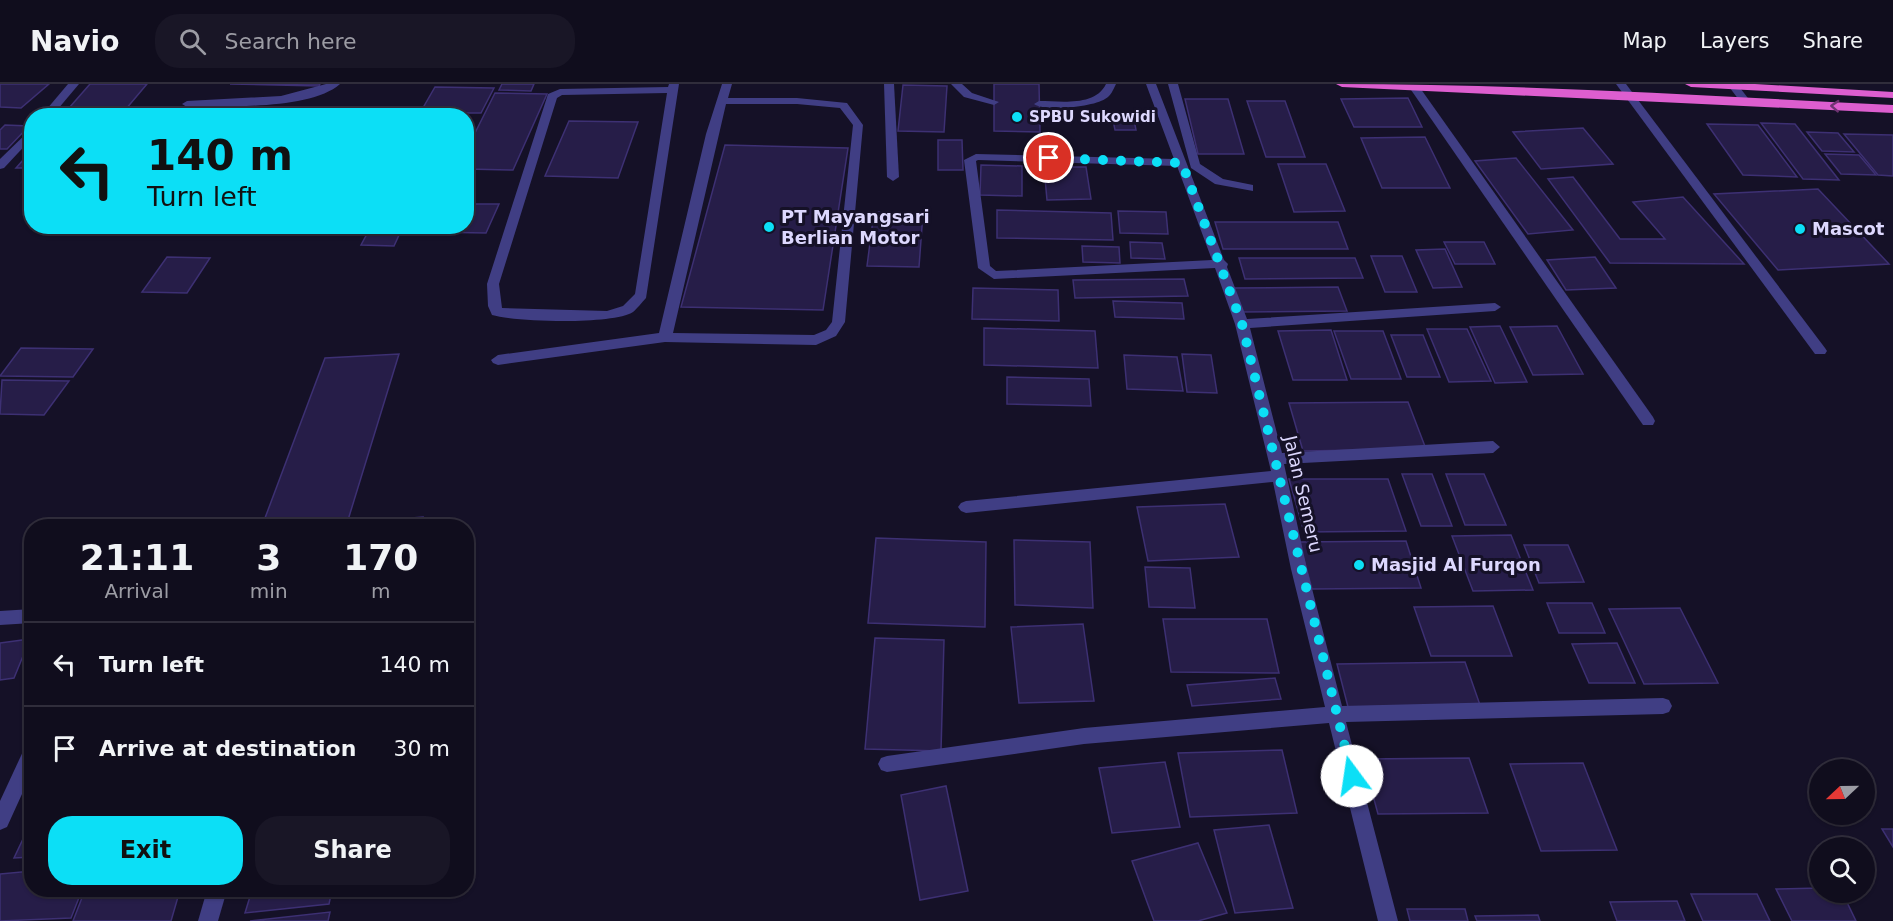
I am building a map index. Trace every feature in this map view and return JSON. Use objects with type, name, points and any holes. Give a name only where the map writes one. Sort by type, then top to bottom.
[{"type":"highway","points":[[1342,84],[1629,94],[1893,110]]},
{"type":"highway","points":[[1691,84],[1893,95]]},
{"type":"street","points":[[53,108],[74,84]]},
{"type":"street","points":[[187,104],[282,98],[306,94],[335,84]]},
{"type":"street","points":[[665,337],[727,84]]},
{"type":"street","points":[[889,84],[893,177]]},
{"type":"street","points":[[956,84],[968,95],[994,102]]},
{"type":"street","points":[[1039,104],[1091,101],[1104,97],[1110,91],[1111,84]]},
{"type":"street","name":"Jalan Semeru","points":[[1152,84],[1222,264],[1242,324],[1388,921]]},
{"type":"street","points":[[1173,84],[1195,166],[1219,182],[1249,188]]},
{"type":"street","points":[[1621,84],[1820,351]]},
{"type":"street","points":[[1733,85],[1746,102]]},
{"type":"street","points":[[673,87],[641,295],[628,309],[607,315],[512,315],[497,312],[494,306],[493,284],[552,96],[560,92],[673,87]]},
{"type":"street","points":[[1414,87],[1648,421]]},
{"type":"street","points":[[498,360],[665,337],[816,340],[831,333],[838,321],[858,125],[854,116],[843,105],[797,101],[721,101]]},
{"type":"street","points":[[0,166],[24,140]]},
{"type":"street","points":[[1182,163],[976,157],[970,160],[984,268],[994,275],[1222,264]]},
{"type":"street","points":[[1242,324],[1495,307]]},
{"type":"street","points":[[1276,459],[1493,447]]},
{"type":"street","points":[[966,507],[1279,476]]},
{"type":"street","points":[[0,618],[24,616]]},
{"type":"street","points":[[887,764],[1084,736],[1336,714],[1664,706]]},
{"type":"street","points":[[0,821],[24,768]]},
{"type":"street","points":[[208,921],[215,897]]},
{"type":"building","points":[[0,84],[49,84],[21,108],[0,107]]},
{"type":"building","points":[[90,84],[147,84],[127,108],[69,108]]},
{"type":"building","points":[[230,84],[320,84],[319,86]]},
{"type":"building","points":[[502,84],[534,84],[531,91],[499,90]]},
{"type":"building","name":"SPBU Sukowidi","points":[[994,84],[1039,84],[1040,132],[994,131]]},
{"type":"building","points":[[903,85],[947,86],[944,132],[898,131]]},
{"type":"building","points":[[435,87],[494,88],[481,113],[474,113],[474,108],[423,108]]},
{"type":"building","points":[[495,93],[547,94],[513,170],[474,169],[474,135]]},
{"type":"building","points":[[1408,98],[1422,127],[1354,127],[1341,99]]},
{"type":"building","points":[[1185,99],[1228,99],[1244,154],[1198,154]]},
{"type":"building","points":[[1247,101],[1285,101],[1305,157],[1266,157]]},
{"type":"building","points":[[1112,115],[1133,115],[1136,130],[1115,130]]},
{"type":"building","points":[[569,121],[638,122],[618,178],[545,176]]},
{"type":"building","points":[[1761,123],[1795,124],[1839,180],[1803,179]]},
{"type":"building","points":[[1707,124],[1758,125],[1797,177],[1743,175]]},
{"type":"building","points":[[5,125],[24,126],[24,131],[7,149],[0,149],[0,130]]},
{"type":"building","points":[[1583,128],[1613,164],[1541,169],[1513,132]]},
{"type":"building","points":[[1807,132],[1838,133],[1854,152],[1822,151]]},
{"type":"building","points":[[1844,134],[1893,135],[1893,176],[1878,175]]},
{"type":"building","points":[[1425,137],[1450,188],[1382,188],[1361,138]]},
{"type":"building","points":[[938,140],[962,140],[963,170],[938,170]]},
{"type":"building","name":"PT Mayangsari Berlian Motor","points":[[725,145],[848,148],[823,310],[681,307]]},
{"type":"building","points":[[1825,154],[1859,155],[1876,175],[1841,174]]},
{"type":"building","points":[[1516,158],[1573,230],[1528,234],[1475,161]]},
{"type":"building","points":[[24,159],[24,168],[16,168]]},
{"type":"building","points":[[1278,164],[1326,164],[1345,211],[1294,212]]},
{"type":"building","points":[[981,165],[1022,166],[1022,196],[980,195]]},
{"type":"building","points":[[1044,167],[1086,167],[1091,199],[1047,200]]},
{"type":"building","points":[[1573,177],[1620,239],[1665,239],[1633,202],[1683,197],[1744,264],[1610,263],[1548,179]]},
{"type":"building","name":"Mascot","points":[[1818,189],[1889,264],[1778,270],[1714,194]]},
{"type":"building","points":[[474,204],[499,204],[486,233],[474,233]]},
{"type":"building","points":[[997,210],[1111,213],[1113,240],[997,238]]},
{"type":"building","points":[[1118,211],[1166,212],[1168,234],[1120,233]]},
{"type":"building","points":[[874,212],[923,213],[919,267],[867,266]]},
{"type":"building","points":[[1215,222],[1338,222],[1348,249],[1223,249]]},
{"type":"building","points":[[367,234],[400,234],[394,246],[361,245]]},
{"type":"building","points":[[1130,242],[1162,243],[1165,259],[1131,258]]},
{"type":"building","points":[[1444,242],[1484,242],[1495,264],[1455,264]]},
{"type":"building","points":[[1082,246],[1119,247],[1120,263],[1083,262]]},
{"type":"building","points":[[1445,249],[1462,287],[1433,288],[1416,250]]},
{"type":"building","points":[[1371,256],[1402,256],[1417,292],[1385,292]]},
{"type":"building","points":[[167,257],[210,258],[187,293],[142,292]]},
{"type":"building","points":[[1595,257],[1616,288],[1566,290],[1547,260]]},
{"type":"building","points":[[1239,258],[1355,258],[1363,278],[1245,279]]},
{"type":"building","points":[[1184,279],[1188,296],[1075,298],[1073,280]]},
{"type":"building","points":[[1338,287],[1347,311],[1239,312],[1233,288]]},
{"type":"building","points":[[973,288],[1058,290],[1059,321],[972,319]]},
{"type":"building","points":[[1113,301],[1182,303],[1184,319],[1115,317]]},
{"type":"building","points":[[1500,326],[1527,382],[1495,383],[1470,327]]},
{"type":"building","points":[[1557,326],[1583,374],[1533,375],[1510,327]]},
{"type":"building","points":[[984,328],[1095,331],[1098,368],[984,365]]},
{"type":"building","points":[[1427,329],[1467,329],[1491,381],[1449,382]]},
{"type":"building","points":[[1331,330],[1347,380],[1293,380],[1278,331]]},
{"type":"building","points":[[1334,331],[1383,331],[1401,379],[1351,379]]},
{"type":"building","points":[[1391,335],[1423,335],[1440,377],[1407,377]]},
{"type":"building","points":[[21,348],[93,349],[73,377],[0,376]]},
{"type":"building","points":[[399,354],[348,519],[265,519],[325,358]]},
{"type":"building","points":[[1182,354],[1211,355],[1217,393],[1187,392]]},
{"type":"building","points":[[1124,355],[1177,357],[1183,391],[1127,389]]},
{"type":"building","points":[[1007,377],[1089,379],[1091,406],[1007,404]]},
{"type":"building","points":[[2,380],[69,381],[44,415],[0,414]]},
{"type":"building","points":[[1408,402],[1426,449],[1303,451],[1289,403]]},
{"type":"building","points":[[1402,474],[1432,474],[1452,526],[1421,526]]},
{"type":"building","points":[[1446,474],[1484,474],[1506,525],[1465,525]]},
{"type":"building","points":[[1289,479],[1388,479],[1406,531],[1304,532]]},
{"type":"building","points":[[1225,504],[1239,557],[1148,561],[1137,507]]},
{"type":"building","points":[[423,517],[423,519],[398,519]]},
{"type":"building","points":[[1511,535],[1533,590],[1473,591],[1452,536]]},
{"type":"building","points":[[876,538],[986,542],[985,627],[868,623]]},
{"type":"building","points":[[1014,540],[1090,542],[1093,608],[1015,605]]},
{"type":"building","name":"Masjid Al Furqon","points":[[1406,541],[1421,588],[1312,589],[1299,542]]},
{"type":"building","points":[[1524,545],[1568,545],[1584,582],[1539,583]]},
{"type":"building","points":[[1145,567],[1190,568],[1195,608],[1149,607]]},
{"type":"building","points":[[1547,603],[1592,603],[1605,633],[1559,633]]},
{"type":"building","points":[[1493,606],[1512,656],[1431,656],[1414,607]]},
{"type":"building","points":[[1680,608],[1718,683],[1644,684],[1609,609]]},
{"type":"building","points":[[1163,619],[1267,619],[1279,673],[1171,672]]},
{"type":"building","points":[[1083,624],[1094,701],[1019,703],[1011,627]]},
{"type":"building","points":[[875,638],[944,640],[941,751],[865,749]]},
{"type":"building","points":[[24,640],[24,654],[14,678],[0,680],[0,643]]},
{"type":"building","points":[[1617,643],[1635,683],[1589,683],[1572,644]]},
{"type":"building","points":[[1465,662],[1480,705],[1348,707],[1337,664]]},
{"type":"building","points":[[1275,678],[1281,699],[1192,706],[1187,685]]},
{"type":"building","points":[[1282,750],[1297,813],[1190,817],[1178,753]]},
{"type":"building","points":[[1469,758],[1488,813],[1378,814],[1363,759]]},
{"type":"building","points":[[1165,762],[1180,827],[1112,833],[1099,768]]},
{"type":"building","points":[[1583,763],[1617,850],[1541,851],[1510,764]]},
{"type":"building","points":[[946,786],[968,891],[920,900],[901,795]]},
{"type":"building","points":[[1269,825],[1293,908],[1235,913],[1214,830]]},
{"type":"building","points":[[1882,829],[1893,829],[1893,847]]},
{"type":"building","points":[[24,837],[24,857],[14,858]]},
{"type":"building","points":[[1198,843],[1227,913],[1198,921],[1154,921],[1132,861]]},
{"type":"building","points":[[24,872],[24,897],[79,897],[71,918],[0,921],[0,874]]},
{"type":"building","points":[[1809,888],[1809,903],[1847,903],[1856,921],[1792,921],[1776,889]]},
{"type":"building","points":[[1691,894],[1757,894],[1770,921],[1703,921]]},
{"type":"building","points":[[82,897],[178,897],[171,921],[73,921]]},
{"type":"building","points":[[250,897],[330,897],[329,904],[245,913]]},
{"type":"building","points":[[1677,901],[1685,921],[1617,921],[1610,902]]},
{"type":"building","points":[[1407,909],[1465,909],[1468,921],[1410,921]]},
{"type":"building","points":[[330,912],[328,921],[250,921]]},
{"type":"building","points":[[1538,915],[1540,921],[1477,921],[1475,916]]},
{"type":"place","name":"SPBU Sukowidi","points":[[1017,117]]},
{"type":"place","name":"PT Mayangsari Berlian Motor","points":[[769,227]]},
{"type":"place","name":"Mascot","points":[[1800,229]]},
{"type":"place","name":"Masjid Al Furqon","points":[[1359,565]]},
{"type":"route","points":[[1049,158],[1182,163],[1222,264],[1242,324],[1276,459],[1299,568],[1352,776]]}]
